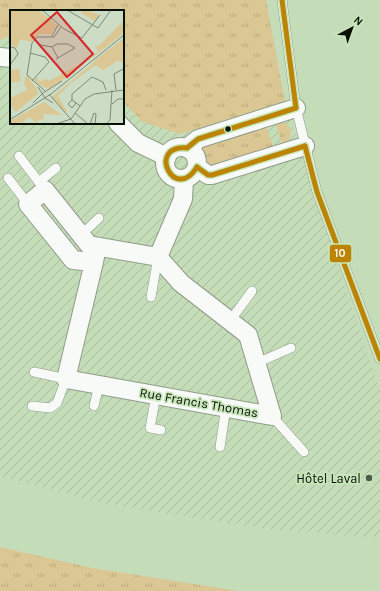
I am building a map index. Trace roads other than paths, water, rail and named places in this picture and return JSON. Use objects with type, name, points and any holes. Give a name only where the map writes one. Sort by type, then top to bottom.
[{"type":"street","points":[[0,57],[10,58]]},
{"type":"street","points":[[187,148],[198,140],[296,108]]},
{"type":"street","points":[[119,124],[138,143],[167,157]]},
{"type":"street","points":[[197,167],[208,175],[212,175],[305,146]]},
{"type":"street","points":[[177,148],[187,148],[192,151],[195,156],[197,167],[192,175],[184,179],[178,179],[169,173],[165,162],[171,151],[177,148]]},
{"type":"street","points":[[66,379],[95,254],[42,186],[28,204],[73,260],[95,254],[158,257],[183,199],[184,179]]},
{"type":"street","name":"Rue Francis Thomas","points":[[66,379],[272,416],[248,335],[181,283],[158,257]]},
{"type":"lane","points":[[282,0],[296,108],[316,192],[380,359]]},
{"type":"lane","points":[[19,156],[42,186],[56,168]]},
{"type":"lane","points":[[8,178],[28,204]]},
{"type":"lane","points":[[81,235],[99,218]]},
{"type":"lane","points":[[151,297],[158,257]]},
{"type":"lane","points":[[230,321],[252,291]]},
{"type":"lane","points":[[257,363],[292,348]]},
{"type":"lane","points":[[32,406],[50,408],[57,403],[66,379],[34,372]]},
{"type":"lane","points":[[94,406],[99,385]]},
{"type":"lane","points":[[156,395],[150,428],[161,430]]},
{"type":"lane","points":[[220,447],[226,408]]},
{"type":"lane","points":[[272,416],[304,452]]},
{"type":"place","name":"Hôtel Laval","points":[[369,478]]}]
